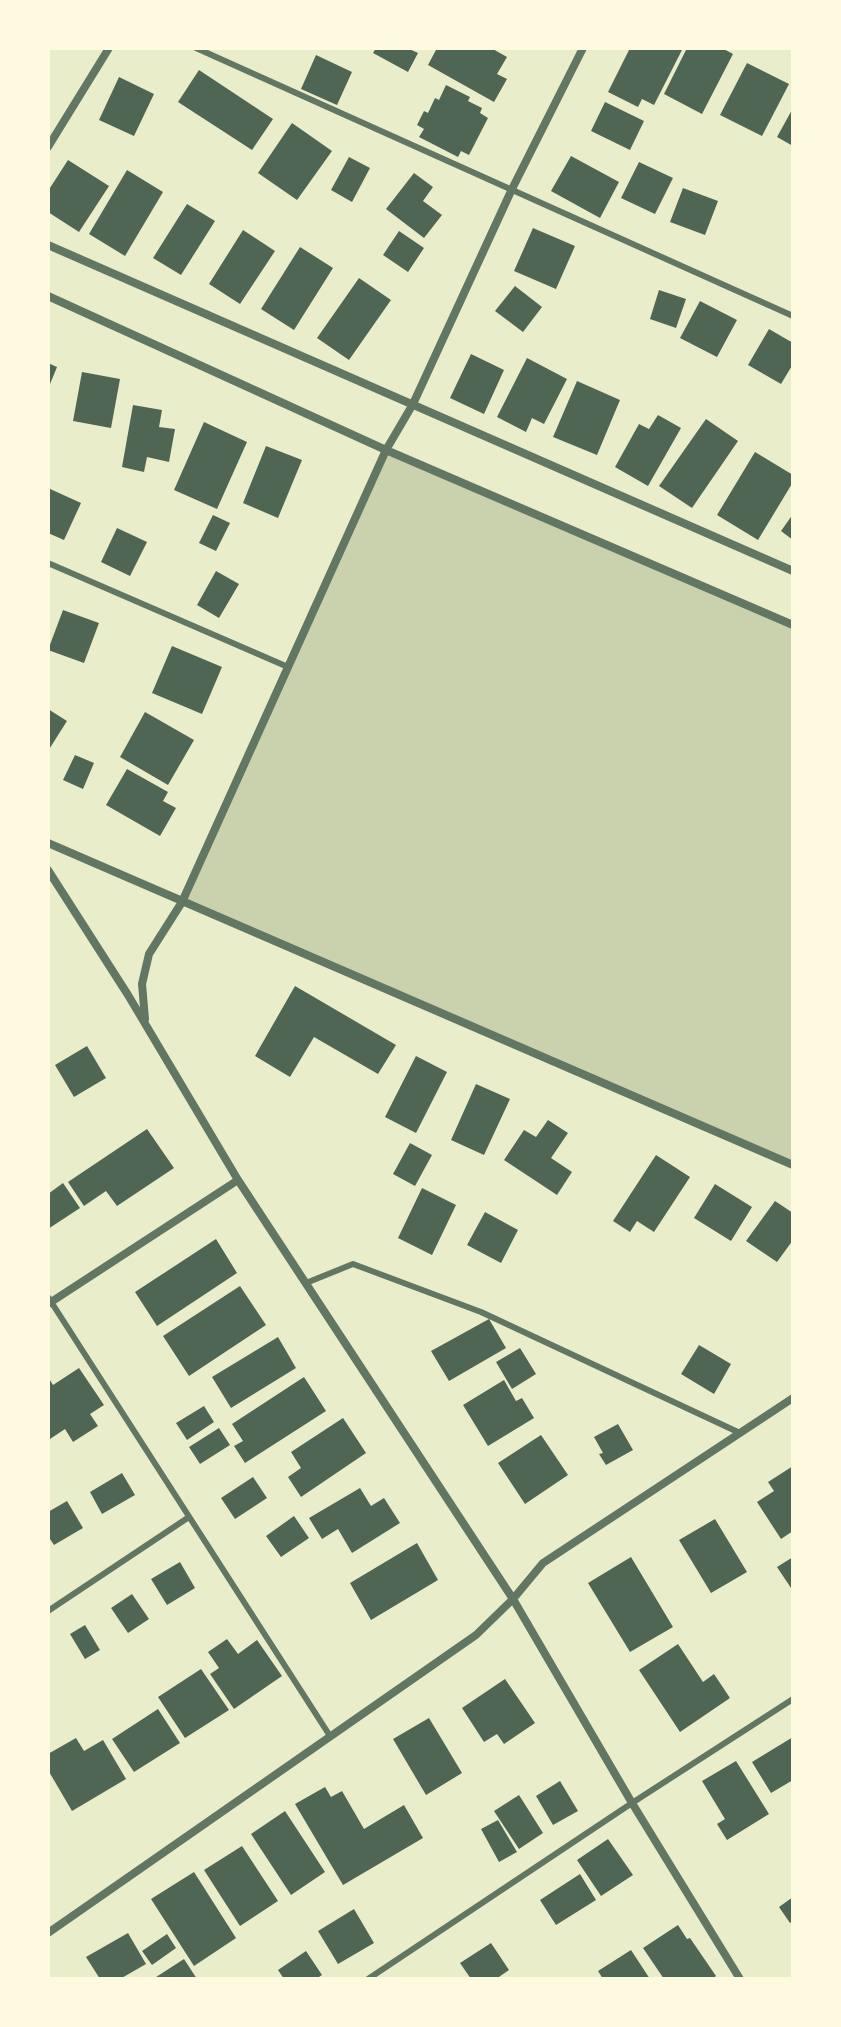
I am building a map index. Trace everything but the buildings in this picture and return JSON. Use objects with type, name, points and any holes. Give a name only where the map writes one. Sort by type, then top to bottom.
[{"type":"street","points":[[48,147],[109,48]]},
{"type":"street","points":[[145,1024],[142,984],[149,954],[182,902],[386,450],[413,404],[512,189],[583,48]]},
{"type":"street","points":[[48,245],[793,571]]},
{"type":"street","points":[[48,296],[386,450],[793,625]]},
{"type":"street","points":[[48,843],[793,1165]]},
{"type":"street","points":[[48,870],[238,1180],[513,1599],[632,1803],[740,1979]]},
{"type":"street","points":[[49,1301],[238,1180]]},
{"type":"street","points":[[48,1933],[476,1635],[513,1599],[543,1563],[793,1398]]},
{"type":"lane","points":[[196,48],[793,316]]},
{"type":"lane","points":[[48,563],[288,667]]},
{"type":"lane","points":[[306,1283],[353,1264],[481,1312],[740,1433]]},
{"type":"lane","points":[[49,1301],[330,1736]]},
{"type":"lane","points":[[48,1611],[189,1517]]},
{"type":"lane","points":[[368,1979],[793,1699]]},
{"type":"green space","points":[[386,450],[793,625],[793,1165],[182,902]]}]
